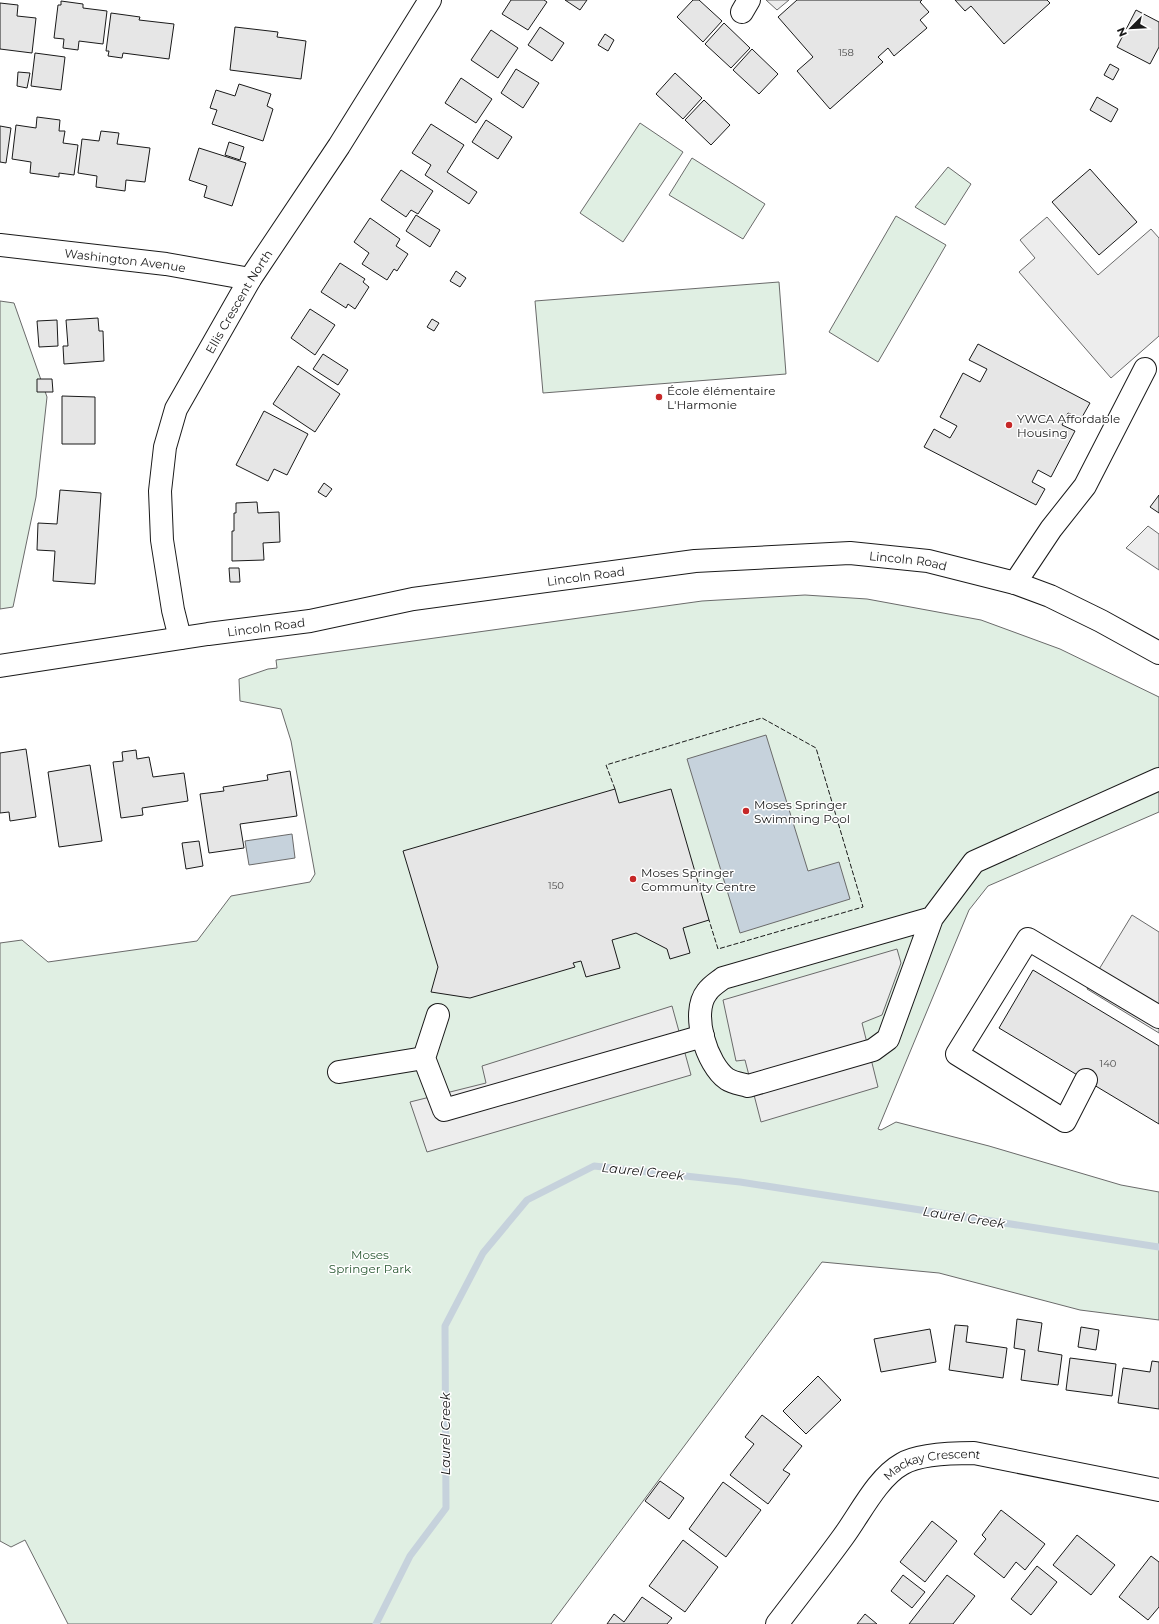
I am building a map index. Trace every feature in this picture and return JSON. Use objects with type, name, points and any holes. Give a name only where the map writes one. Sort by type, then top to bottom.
[{"type":"street","name":"Ellis Crescent North","points":[[180,638],[173,610],[162,540],[160,491],[165,447],[176,409],[250,279],[339,146],[430,0]]},
{"type":"street","name":"Washington Avenue","points":[[0,245],[166,264],[250,279]]},
{"type":"street","points":[[1015,583],[1051,530],[1085,486],[1144,368]]},
{"type":"street","name":"Lincoln Road","points":[[0,666],[180,638],[310,621],[413,599],[703,561],[850,553],[928,561],[1015,583],[1050,596],[1101,621],[1159,654]]},
{"type":"street","points":[[932,918],[723,978],[706,992],[699,1014],[703,1036],[712,1063],[728,1079],[748,1086],[873,1050],[888,1040],[932,918],[974,862],[1159,779]]},
{"type":"street","points":[[1086,1080],[1065,1121],[957,1054],[1028,939],[1159,1017]]},
{"type":"street","points":[[438,1014],[424,1058],[444,1110],[703,1036]]},
{"type":"street","points":[[339,1072],[424,1058]]},
{"type":"street","name":"Mackay Crescent","points":[[777,1624],[843,1537],[885,1478],[903,1463],[935,1455],[955,1452],[974,1453],[1159,1490]]},
{"type":"green space","points":[[640,123],[683,152],[623,242],[580,213]]},
{"type":"green space","points":[[692,158],[765,204],[743,239],[669,195]]},
{"type":"green space","points":[[948,167],[971,184],[945,225],[915,207]]},
{"type":"green space","points":[[896,216],[946,245],[878,362],[829,332]]},
{"type":"green space","points":[[779,282],[786,374],[543,393],[535,301]]},
{"type":"green space","points":[[0,301],[14,303],[47,397],[36,497],[13,607],[0,609]]},
{"type":"green space","name":"Moses Springer Park","points":[[805,595],[867,599],[981,620],[1060,649],[1159,697],[1159,812],[988,886],[969,910],[878,1129],[881,1130],[896,1122],[989,1146],[1121,1185],[1159,1192],[1159,1320],[1080,1310],[939,1273],[822,1262],[551,1624],[68,1624],[25,1540],[11,1547],[0,1541],[0,943],[22,940],[48,962],[197,941],[231,896],[310,882],[315,874],[291,741],[281,709],[240,701],[239,679],[268,669],[277,668],[276,660],[702,601]]},
{"type":"shaded area","points":[[766,0],[789,0],[777,10]]},
{"type":"shaded area","points":[[1047,217],[1098,275],[1151,229],[1159,238],[1159,336],[1111,378],[1019,272],[1035,258],[1020,240]]},
{"type":"shaded area","points":[[1148,526],[1159,534],[1159,570],[1126,548]]},
{"type":"shaded area","name":"Moses Springer Swimming Pool","points":[[766,735],[808,871],[839,862],[850,899],[740,933],[687,759]]},
{"type":"shaded area","points":[[292,834],[295,858],[249,865],[245,841]]},
{"type":"shaded area","points":[[1132,915],[1159,932],[1159,1033],[1087,989]]},
{"type":"shaded area","points":[[897,949],[901,963],[882,1015],[862,1023],[878,1087],[761,1122],[745,1060],[736,1061],[723,1000]]},
{"type":"shaded area","points":[[672,1006],[691,1075],[427,1152],[410,1102],[486,1083],[482,1066]]},
{"type":"building","points":[[511,0],[544,0],[547,2],[528,30],[502,14]]},
{"type":"building","points":[[565,0],[587,0],[580,10]]},
{"type":"building","points":[[693,0],[699,0],[722,21],[703,42],[677,17]]},
{"type":"building","points":[[797,0],[922,0],[920,2],[929,12],[920,20],[927,28],[894,56],[888,48],[878,57],[883,62],[830,109],[797,71],[813,57],[778,17]]},
{"type":"building","points":[[955,0],[1047,0],[1050,3],[1004,44],[971,6],[965,11]]},
{"type":"building","points":[[61,1],[83,4],[83,8],[107,11],[103,44],[79,41],[78,50],[63,48],[64,39],[54,38],[58,5],[61,5]]},
{"type":"building","points":[[0,3],[18,5],[17,16],[36,18],[32,53],[0,49]]},
{"type":"building","points":[[1136,10],[1159,22],[1159,47],[1150,64],[1117,47]]},
{"type":"building","points":[[111,13],[140,17],[139,20],[174,24],[169,59],[123,53],[122,58],[108,56],[109,51],[106,51]]},
{"type":"building","points":[[724,23],[750,48],[731,68],[705,44]]},
{"type":"building","points":[[235,27],[278,32],[277,37],[306,41],[301,79],[230,70]]},
{"type":"building","points":[[540,27],[564,43],[552,61],[528,45]]},
{"type":"building","points":[[491,30],[518,48],[498,78],[471,60]]},
{"type":"building","points":[[605,34],[614,40],[608,51],[598,45]]},
{"type":"building","points":[[752,49],[778,74],[759,94],[733,70]]},
{"type":"building","points":[[35,53],[65,57],[61,90],[31,86]]},
{"type":"building","points":[[1110,64],[1119,69],[1113,80],[1104,75]]},
{"type":"building","points":[[516,69],[539,83],[523,108],[501,93]]},
{"type":"building","points":[[18,72],[30,73],[27,88],[17,86]]},
{"type":"building","points":[[675,73],[702,98],[683,119],[656,94]]},
{"type":"building","points":[[461,78],[492,99],[476,123],[445,103]]},
{"type":"building","points":[[239,84],[271,94],[267,106],[273,109],[263,141],[212,124],[217,110],[210,108],[216,90],[235,96]]},
{"type":"building","points":[[1097,97],[1118,109],[1111,122],[1090,110]]},
{"type":"building","points":[[704,100],[730,125],[711,145],[685,120]]},
{"type":"building","points":[[37,117],[60,120],[59,131],[65,131],[63,143],[78,145],[74,175],[59,173],[59,177],[30,173],[31,162],[12,159],[16,125],[36,128]]},
{"type":"building","points":[[486,120],[512,137],[498,159],[472,142]]},
{"type":"building","points":[[431,124],[464,145],[447,172],[477,192],[469,204],[425,175],[431,165],[412,153]]},
{"type":"building","points":[[0,126],[11,128],[6,163],[0,162]]},
{"type":"building","points":[[101,131],[119,133],[117,144],[150,148],[145,182],[126,180],[125,191],[96,187],[97,176],[78,173],[82,139],[99,141]]},
{"type":"building","points":[[229,142],[244,147],[240,160],[225,155]]},
{"type":"building","points":[[199,148],[246,163],[232,206],[204,197],[207,186],[189,180]]},
{"type":"building","points":[[1090,169],[1137,222],[1099,255],[1052,202]]},
{"type":"building","points":[[401,170],[433,191],[418,214],[411,210],[406,217],[381,200]]},
{"type":"building","points":[[416,215],[440,230],[430,247],[406,231]]},
{"type":"building","points":[[370,218],[400,239],[396,246],[408,254],[397,271],[394,269],[387,280],[362,264],[369,253],[354,242]]},
{"type":"building","points":[[340,263],[365,279],[363,282],[369,287],[355,309],[348,304],[346,308],[321,292]]},
{"type":"building","points":[[456,271],[466,278],[460,287],[450,281]]},
{"type":"building","points":[[310,309],[335,325],[315,355],[291,338]]},
{"type":"building","points":[[98,318],[99,331],[103,331],[104,361],[64,364],[63,346],[68,346],[66,320]]},
{"type":"building","points":[[432,319],[439,323],[434,331],[427,327]]},
{"type":"building","points":[[57,320],[58,346],[39,347],[37,321]]},
{"type":"building","name":"YWCA Affordable Housing","points":[[978,344],[1090,403],[1081,419],[1068,413],[1062,425],[1075,431],[1051,477],[1038,470],[1032,482],[1045,489],[1036,505],[924,447],[934,429],[950,438],[957,426],[940,417],[963,373],[980,382],[987,369],[969,360]]},
{"type":"building","points":[[323,354],[348,370],[338,385],[313,369]]},
{"type":"building","points":[[298,366],[340,394],[315,432],[273,404]]},
{"type":"building","points":[[37,379],[52,379],[53,392],[37,392]]},
{"type":"building","points":[[62,396],[95,397],[95,444],[62,444]]},
{"type":"building","points":[[264,411],[308,434],[287,475],[274,469],[268,481],[236,465]]},
{"type":"building","points":[[324,483],[332,489],[326,497],[318,492]]},
{"type":"building","points":[[60,490],[101,493],[95,584],[53,581],[55,551],[37,550],[38,523],[57,524]]},
{"type":"building","points":[[1159,495],[1159,513],[1150,507]]},
{"type":"building","points":[[257,502],[258,513],[279,512],[280,542],[263,543],[264,560],[232,561],[232,531],[234,531],[234,513],[236,513],[236,503]]},
{"type":"building","points":[[229,568],[239,568],[240,582],[230,582]]},
{"type":"building","points":[[26,749],[36,817],[10,821],[9,812],[0,813],[0,753]]},
{"type":"building","points":[[136,750],[137,759],[149,757],[153,777],[184,773],[188,801],[142,808],[143,815],[121,818],[113,762],[123,761],[122,752]]},
{"type":"building","points":[[90,765],[102,841],[59,847],[48,772]]},
{"type":"building","points":[[290,771],[297,816],[240,824],[244,848],[209,853],[200,794],[224,791],[223,787],[268,780],[267,775]]},
{"type":"building","points":[[615,789],[619,803],[671,789],[709,920],[683,928],[690,953],[670,959],[667,949],[636,933],[612,940],[620,968],[586,977],[581,961],[573,963],[575,967],[470,998],[431,992],[438,967],[403,851]]},
{"type":"building","points":[[199,841],[203,866],[186,869],[182,843]]},
{"type":"building","points":[[1033,970],[1159,1046],[1159,1124],[999,1028]]},
{"type":"building","points":[[1017,1319],[1042,1323],[1038,1351],[1062,1355],[1058,1385],[1021,1380],[1025,1350],[1014,1348]]},
{"type":"building","points":[[955,1325],[968,1326],[966,1342],[1007,1348],[1003,1378],[949,1370]]},
{"type":"building","points":[[1081,1327],[1099,1330],[1096,1350],[1078,1347]]},
{"type":"building","points":[[930,1329],[936,1362],[881,1372],[874,1339]]},
{"type":"building","points":[[1070,1358],[1116,1364],[1112,1396],[1066,1390]]},
{"type":"building","points":[[1152,1361],[1159,1362],[1159,1409],[1118,1403],[1123,1368],[1150,1372]]},
{"type":"building","points":[[818,1376],[841,1400],[806,1434],[783,1411]]},
{"type":"building","points":[[762,1415],[802,1446],[783,1470],[790,1474],[768,1504],[730,1475],[754,1444],[745,1437]]},
{"type":"building","points":[[660,1481],[684,1498],[669,1519],[645,1501]]},
{"type":"building","points":[[723,1482],[761,1510],[726,1557],[689,1529]]},
{"type":"building","points":[[1001,1510],[1045,1544],[1025,1570],[1016,1562],[1004,1578],[974,1554],[986,1539],[982,1535]]},
{"type":"building","points":[[932,1521],[957,1541],[925,1582],[900,1562]]},
{"type":"building","points":[[1077,1535],[1115,1565],[1091,1595],[1053,1565]]},
{"type":"building","points":[[683,1540],[718,1567],[685,1612],[649,1586]]},
{"type":"building","points":[[1151,1556],[1159,1562],[1159,1607],[1148,1620],[1119,1597]]},
{"type":"building","points":[[1037,1566],[1057,1582],[1031,1615],[1011,1599]]},
{"type":"building","points":[[903,1575],[925,1592],[912,1608],[891,1591]]},
{"type":"building","points":[[947,1575],[975,1596],[953,1624],[909,1624]]},
{"type":"building","points":[[642,1597],[672,1618],[667,1624],[607,1624],[614,1614],[624,1622]]},
{"type":"building","points":[[865,1614],[877,1624],[857,1624]]},
{"type":"waterway","name":"Laurel Creek","points":[[376,1624],[410,1556],[446,1508],[445,1326],[483,1253],[527,1200],[594,1166],[740,1182],[1159,1247]]},
{"type":"fence","points":[[615,789],[606,765],[762,718],[816,748],[863,907],[718,949],[709,920]]},
{"type":"place","name":"École élémentaire L'Harmonie","points":[[659,397]]},
{"type":"place","name":"YWCA Affordable Housing","points":[[1009,425]]},
{"type":"place","name":"Moses Springer Swimming Pool","points":[[746,811]]},
{"type":"place","name":"Moses Springer Community Centre","points":[[633,879]]}]
